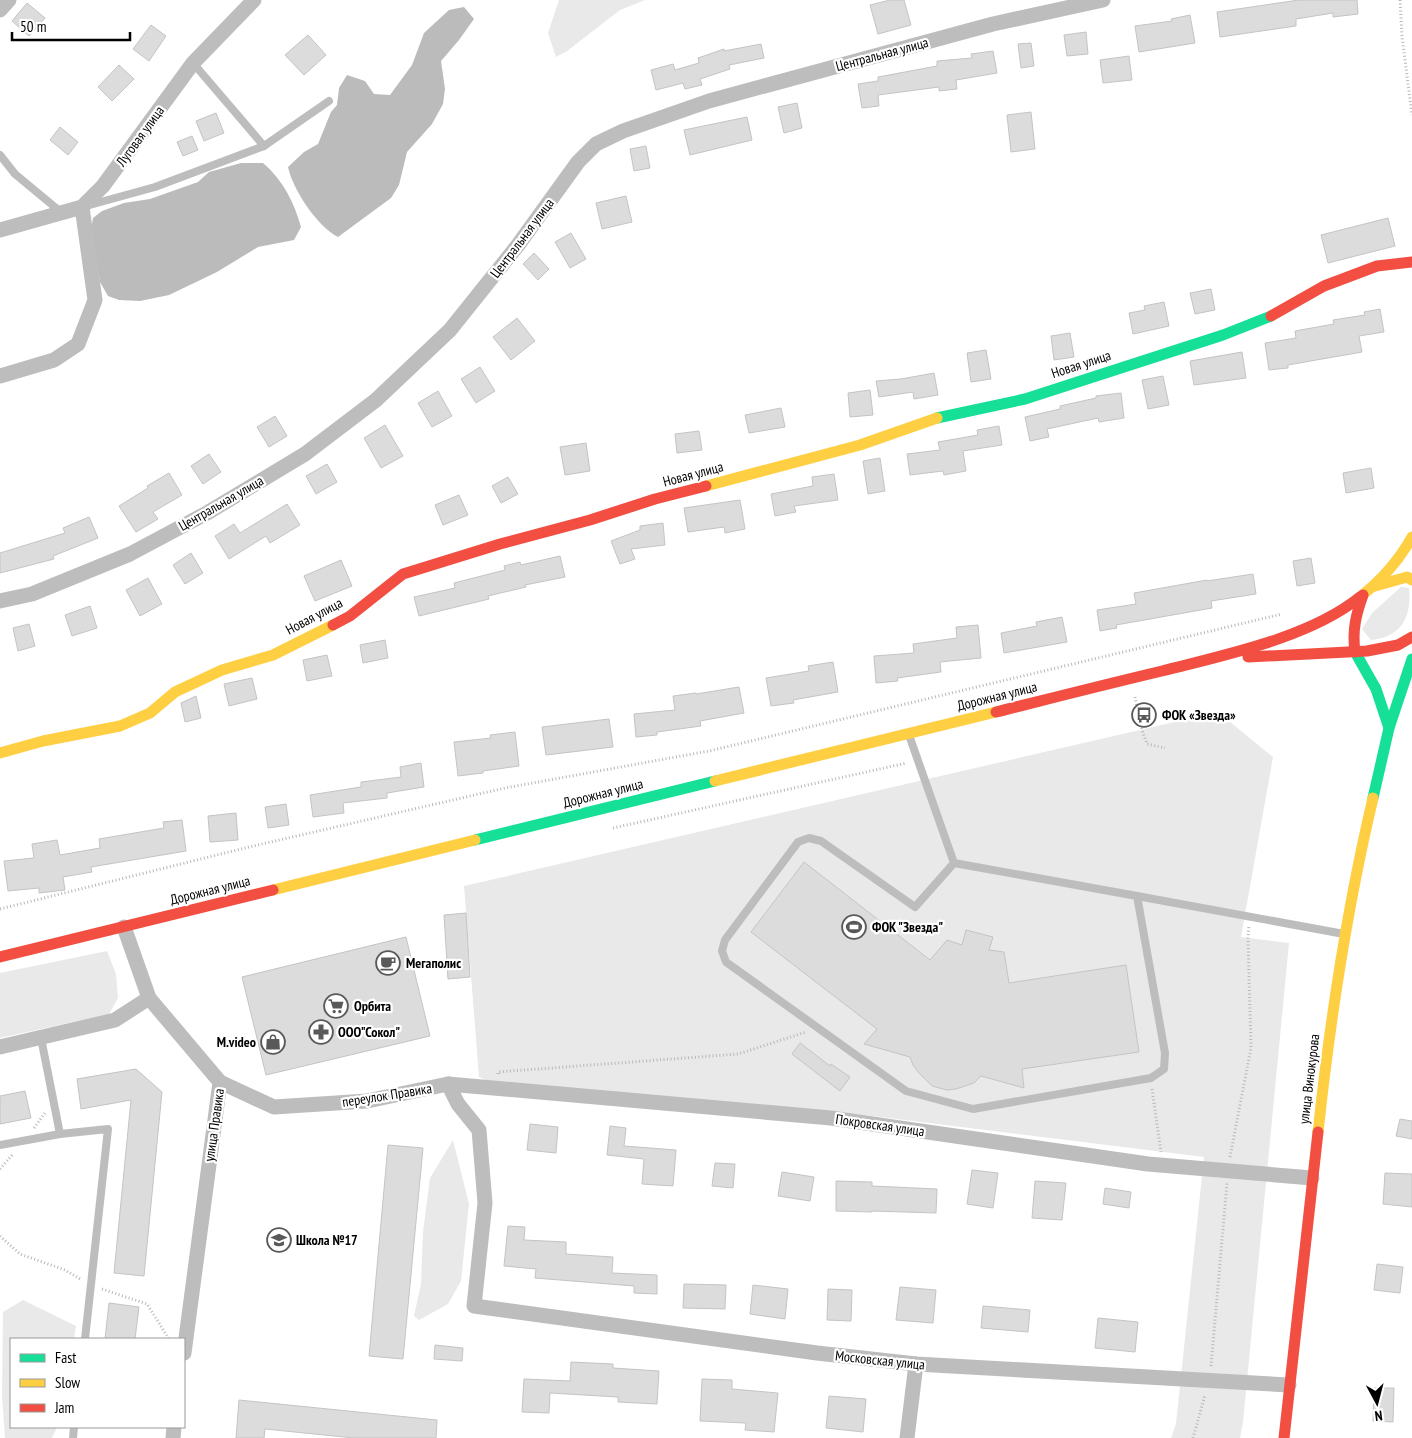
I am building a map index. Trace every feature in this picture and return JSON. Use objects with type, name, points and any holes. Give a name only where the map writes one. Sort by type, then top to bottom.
[{"type":"main road","name":"Новая улица","points":[[0,753],[43,740],[120,726],[150,713],[175,692],[222,670],[273,654],[325,630],[350,616],[403,574],[500,544],[590,520],[655,499],[860,446],[938,418],[1025,399],[1222,334],[1272,315],[1324,286],[1377,266],[1412,262]]},
{"type":"main road","points":[[1214,658],[1288,635],[1320,622],[1375,586],[1404,552],[1412,538]]},
{"type":"main road","points":[[1375,586],[1407,577],[1412,580]]},
{"type":"main road","points":[[1363,595],[1352,635],[1355,652],[1379,692],[1385,707],[1389,728]]},
{"type":"main road","points":[[1214,658],[1355,652],[1398,645],[1412,638]]},
{"type":"main road","name":"Дорожная улица","points":[[0,957],[1214,658]]},
{"type":"main road","name":"улица Винокурова","points":[[1284,1438],[1326,1057],[1344,934],[1366,826],[1389,728],[1412,659]]},
{"type":"street","points":[[0,10],[8,0]]},
{"type":"street","name":"Луговая улица","points":[[0,230],[82,207],[104,186],[193,63],[254,0]]},
{"type":"street","name":"Центральная улица","points":[[0,601],[32,594],[130,554],[207,513],[305,454],[376,400],[450,330],[518,245],[578,162],[596,144],[623,131],[709,101],[993,24],[1104,0]]},
{"type":"street","points":[[0,376],[54,360],[78,344],[95,300],[82,207]]},
{"type":"street","name":"улица Правика","points":[[124,927],[149,998],[220,1082],[185,1345]]},
{"type":"street","points":[[0,1047],[115,1020],[149,998]]},
{"type":"street","name":"переулок Правика","points":[[220,1082],[274,1108],[367,1101],[448,1084],[458,1104],[479,1130],[486,1203],[474,1306]]},
{"type":"street","name":"Покровская улица","points":[[448,1084],[831,1118],[1163,1166],[1312,1178]]},
{"type":"street","name":"Московская улица","points":[[474,1306],[817,1353],[916,1364],[1289,1385]]},
{"type":"street","points":[[907,1438],[916,1364]]},
{"type":"lane","points":[[193,63],[264,146]]},
{"type":"lane","points":[[82,207],[96,205],[155,186],[264,146],[329,101]]},
{"type":"lane","points":[[0,155],[15,174],[62,213]]},
{"type":"lane","points":[[908,734],[954,864]]},
{"type":"lane","points":[[954,864],[915,907],[821,841],[809,838],[798,842],[725,940],[722,951],[726,962],[906,1091],[973,1109],[1151,1078],[1164,1069],[1165,1053],[1137,896]]},
{"type":"lane","points":[[954,864],[1344,934]]},
{"type":"lane","points":[[41,1038],[60,1134]]},
{"type":"lane","points":[[0,1145],[60,1134],[108,1129],[84,1338]]},
{"type":"path","points":[[1400,0],[1403,46],[1412,114]]},
{"type":"path","points":[[0,909],[249,847],[504,788],[710,750],[1289,612]]},
{"type":"path","points":[[1132,678],[1142,730],[1147,744],[1165,748]]},
{"type":"path","points":[[611,828],[918,761]]},
{"type":"path","points":[[497,1089],[498,1072],[738,1054],[818,1028]]},
{"type":"path","points":[[1151,1078],[1163,1166]]},
{"type":"shaded area","points":[[559,0],[645,0],[620,10],[567,51],[556,57],[548,33]]},
{"type":"shaded area","points":[[464,7],[474,19],[441,61],[445,89],[443,104],[432,124],[407,152],[399,185],[391,198],[338,237],[322,225],[314,216],[300,196],[288,167],[304,152],[318,144],[331,112],[337,105],[339,88],[347,75],[365,81],[374,94],[390,95],[412,65],[424,33],[449,10]]},
{"type":"shaded area","points":[[241,163],[263,163],[282,184],[295,209],[301,227],[294,240],[258,247],[217,272],[169,295],[140,301],[119,300],[108,296],[100,282],[91,230],[93,218],[102,211],[124,203],[150,199],[198,182],[209,172]]},
{"type":"shaded area","points":[[1401,587],[1409,588],[1406,617],[1397,630],[1390,635],[1371,640],[1362,629],[1372,613]]},
{"type":"shaded area","name":"ФОК \"Звезда\"","points":[[1218,712],[1273,757],[1241,937],[1289,943],[1240,1438],[1171,1438],[1176,1424],[1204,1157],[832,1111],[488,1081],[479,1077],[464,886]]},
{"type":"shaded area","points":[[107,951],[116,974],[118,998],[109,1014],[0,1038],[0,973]]},
{"type":"shaded area","points":[[453,1140],[469,1204],[461,1281],[448,1304],[419,1320],[414,1316],[421,1284],[423,1232],[430,1178]]},
{"type":"shaded area","points":[[23,1300],[76,1326],[74,1338],[10,1338],[10,1428],[57,1428],[52,1438],[5,1438],[2,1396],[3,1312]]},
{"type":"building","points":[[890,0],[904,0],[911,25],[878,34],[870,5]]},
{"type":"building","points":[[1299,0],[1357,0],[1358,14],[1333,17],[1333,13],[1296,19],[1296,26],[1220,37],[1217,12]]},
{"type":"building","points":[[27,3],[45,18],[29,36],[12,21]]},
{"type":"building","points":[[1190,15],[1195,43],[1139,52],[1135,26],[1172,21],[1171,19]]},
{"type":"building","points":[[151,25],[166,36],[149,61],[133,49]]},
{"type":"building","points":[[1086,32],[1088,54],[1067,56],[1064,35]]},
{"type":"building","points":[[308,35],[326,55],[304,75],[285,55]]},
{"type":"building","points":[[1031,43],[1034,66],[1021,68],[1018,44]]},
{"type":"building","points":[[761,44],[764,58],[729,65],[730,69],[700,79],[702,85],[685,89],[683,83],[656,90],[651,70],[673,64],[675,70],[699,63],[698,58],[724,49],[724,51]]},
{"type":"building","points":[[993,51],[997,73],[956,80],[957,89],[939,91],[939,87],[878,95],[879,106],[862,108],[858,84],[878,81],[878,77],[937,66],[937,61],[972,58],[971,54]]},
{"type":"building","points":[[1129,56],[1132,80],[1103,83],[1100,60]]},
{"type":"building","points":[[119,65],[134,79],[112,101],[98,87]]},
{"type":"building","points":[[797,103],[802,128],[784,133],[778,107]]},
{"type":"building","points":[[1031,112],[1035,149],[1011,152],[1007,115]]},
{"type":"building","points":[[216,113],[224,133],[204,141],[196,121]]},
{"type":"building","points":[[747,117],[752,140],[690,155],[684,130]]},
{"type":"building","points":[[60,127],[78,142],[68,155],[50,140]]},
{"type":"building","points":[[192,136],[198,150],[183,156],[177,142]]},
{"type":"building","points":[[646,146],[650,168],[634,171],[630,149]]},
{"type":"building","points":[[626,196],[632,222],[602,229],[596,203]]},
{"type":"building","points":[[1388,218],[1395,246],[1328,263],[1321,235]]},
{"type":"building","points":[[571,233],[586,259],[570,268],[555,242]]},
{"type":"building","points":[[534,253],[549,269],[538,280],[523,264]]},
{"type":"building","points":[[1211,289],[1215,310],[1195,314],[1190,293]]},
{"type":"building","points":[[1164,302],[1169,326],[1133,334],[1129,313],[1145,310],[1144,306]]},
{"type":"building","points":[[1380,309],[1384,332],[1359,336],[1362,352],[1288,365],[1288,368],[1269,370],[1265,343],[1296,338],[1295,331],[1334,324],[1333,320],[1365,315],[1364,312]]},
{"type":"building","points":[[517,318],[535,341],[511,360],[493,337]]},
{"type":"building","points":[[1070,333],[1074,357],[1054,360],[1051,336]]},
{"type":"building","points":[[986,350],[991,379],[971,382],[967,353]]},
{"type":"building","points":[[1242,352],[1246,378],[1194,385],[1190,361]]},
{"type":"building","points":[[480,367],[495,391],[476,403],[461,379]]},
{"type":"building","points":[[934,373],[938,395],[914,399],[913,392],[879,397],[876,381]]},
{"type":"building","points":[[1163,376],[1169,405],[1148,409],[1142,380]]},
{"type":"building","points":[[870,390],[873,415],[850,417],[848,393]]},
{"type":"building","points":[[438,391],[452,416],[432,427],[418,403]]},
{"type":"building","points":[[1121,393],[1124,418],[1099,422],[1098,418],[1047,429],[1049,437],[1030,441],[1025,417],[1060,409],[1060,406],[1096,398],[1096,396]]},
{"type":"building","points":[[781,408],[785,427],[749,433],[745,415]]},
{"type":"building","points":[[275,416],[287,436],[269,447],[257,427]]},
{"type":"building","points":[[385,425],[403,456],[381,468],[364,438]]},
{"type":"building","points":[[999,426],[1002,445],[963,451],[966,471],[944,475],[943,471],[910,475],[907,454],[940,450],[938,442],[978,435],[977,430]]},
{"type":"building","points":[[699,431],[702,450],[677,453],[675,434]]},
{"type":"building","points":[[586,443],[590,471],[565,475],[560,447]]},
{"type":"building","points":[[209,454],[221,472],[203,484],[191,466]]},
{"type":"building","points":[[880,458],[885,491],[868,494],[863,461]]},
{"type":"building","points":[[327,464],[337,482],[316,494],[306,476]]},
{"type":"building","points":[[1371,468],[1374,488],[1346,493],[1343,473]]},
{"type":"building","points":[[169,473],[182,495],[153,512],[158,519],[136,532],[119,506]]},
{"type":"building","points":[[834,474],[838,500],[794,506],[796,512],[775,516],[771,494],[813,486],[812,477]]},
{"type":"building","points":[[508,477],[518,494],[501,503],[492,486]]},
{"type":"building","points":[[459,495],[468,515],[443,525],[435,505]]},
{"type":"building","points":[[740,500],[745,529],[725,533],[724,527],[688,532],[684,508]]},
{"type":"building","points":[[287,504],[300,525],[270,543],[266,536],[229,559],[215,536],[234,524],[240,533]]},
{"type":"building","points":[[89,517],[98,538],[53,556],[54,559],[0,573],[0,553],[65,533],[63,528]]},
{"type":"building","points":[[663,523],[665,545],[631,549],[635,559],[620,564],[611,541],[640,530],[640,526]]},
{"type":"building","points":[[191,553],[203,573],[185,584],[173,565]]},
{"type":"building","points":[[560,556],[565,577],[525,585],[526,587],[488,596],[489,599],[419,616],[414,597],[455,588],[454,583],[505,570],[504,566],[520,562],[521,565]]},
{"type":"building","points":[[1311,558],[1315,583],[1297,586],[1293,561]]},
{"type":"building","points":[[341,560],[352,586],[315,601],[304,576]]},
{"type":"building","points":[[1253,574],[1256,594],[1211,601],[1212,608],[1116,625],[1117,628],[1100,631],[1097,610],[1136,604],[1134,593]]},
{"type":"building","points":[[148,578],[162,604],[140,616],[126,590]]},
{"type":"building","points":[[90,606],[97,628],[72,636],[65,615]]},
{"type":"building","points":[[1062,617],[1067,642],[1004,653],[1001,633],[1037,626],[1036,622]]},
{"type":"building","points":[[29,624],[35,646],[18,651],[13,628]]},
{"type":"building","points":[[978,625],[981,658],[940,662],[941,672],[897,678],[898,681],[876,683],[874,656],[914,653],[913,644],[957,638],[956,627]]},
{"type":"building","points":[[385,640],[388,658],[363,663],[360,645]]},
{"type":"building","points":[[327,655],[332,676],[307,681],[303,660]]},
{"type":"building","points":[[833,662],[838,692],[793,700],[794,703],[771,706],[766,678],[809,671],[808,666]]},
{"type":"building","points":[[252,678],[257,699],[229,706],[224,684]]},
{"type":"building","points":[[739,687],[744,713],[700,721],[701,726],[657,732],[657,735],[636,737],[634,714],[675,710],[673,696]]},
{"type":"building","points":[[196,696],[201,718],[185,722],[181,703]]},
{"type":"building","points":[[609,719],[613,747],[546,755],[542,727]]},
{"type":"building","points":[[515,732],[519,766],[458,776],[454,742],[491,738],[490,735]]},
{"type":"building","points":[[421,763],[424,787],[387,793],[387,798],[343,803],[344,813],[313,817],[310,795],[361,787],[361,782],[401,777],[400,767]]},
{"type":"building","points":[[286,804],[289,825],[268,828],[265,807]]},
{"type":"building","points":[[236,813],[238,840],[210,842],[208,816]]},
{"type":"building","points":[[182,820],[186,851],[91,867],[92,872],[63,877],[65,890],[39,893],[39,888],[8,891],[4,861],[34,858],[32,844],[57,840],[60,855],[100,848],[99,839],[164,828],[163,822]]},
{"type":"building","points":[[804,862],[930,960],[947,940],[962,945],[966,930],[993,937],[989,950],[1004,952],[1009,983],[1126,965],[1139,1052],[1022,1069],[1024,1088],[981,1076],[974,1083],[956,1089],[947,1090],[932,1086],[919,1073],[910,1057],[864,1044],[877,1029],[751,932]]},
{"type":"building","points":[[466,913],[470,977],[448,979],[444,915]]},
{"type":"building","name":"Орбита","points":[[406,937],[430,1036],[266,1075],[242,977]]},
{"type":"building","points":[[800,1043],[830,1066],[831,1064],[850,1077],[840,1091],[792,1054]]},
{"type":"building","points":[[136,1069],[162,1092],[144,1276],[114,1273],[131,1100],[81,1109],[77,1079]]},
{"type":"building","points":[[25,1091],[31,1118],[0,1124],[0,1096]]},
{"type":"building","points":[[1400,1119],[1412,1121],[1412,1139],[1396,1136]]},
{"type":"building","points":[[530,1124],[558,1127],[556,1153],[527,1150]]},
{"type":"building","points":[[610,1126],[626,1128],[624,1146],[676,1150],[673,1186],[642,1184],[644,1159],[607,1155]]},
{"type":"building","points":[[388,1145],[423,1148],[403,1359],[369,1356]]},
{"type":"building","points":[[715,1163],[735,1164],[733,1188],[712,1186]]},
{"type":"building","points":[[972,1170],[998,1173],[993,1208],[967,1204]]},
{"type":"building","points":[[782,1172],[814,1177],[810,1201],[778,1196]]},
{"type":"building","points":[[1385,1173],[1412,1174],[1412,1207],[1383,1204]]},
{"type":"building","points":[[836,1181],[872,1182],[872,1186],[937,1189],[936,1213],[836,1211]]},
{"type":"building","points":[[1035,1181],[1066,1183],[1062,1220],[1032,1218]]},
{"type":"building","points":[[1105,1188],[1131,1192],[1129,1208],[1103,1204]]},
{"type":"building","points":[[508,1226],[525,1227],[524,1240],[566,1242],[566,1254],[613,1257],[612,1273],[657,1275],[657,1294],[634,1293],[634,1286],[535,1278],[536,1269],[504,1266]]},
{"type":"building","points":[[1377,1264],[1403,1267],[1400,1293],[1374,1290]]},
{"type":"building","points":[[684,1284],[726,1285],[725,1309],[683,1308]]},
{"type":"building","points":[[753,1285],[788,1289],[785,1319],[750,1314]]},
{"type":"building","points":[[900,1287],[936,1290],[933,1323],[896,1320]]},
{"type":"building","points":[[828,1289],[852,1290],[851,1321],[827,1320]]},
{"type":"building","points":[[109,1303],[139,1307],[135,1338],[105,1338]]},
{"type":"building","points":[[983,1306],[1030,1310],[1028,1332],[981,1328]]},
{"type":"building","points":[[1098,1318],[1138,1322],[1135,1352],[1095,1348]]},
{"type":"building","points":[[435,1345],[463,1348],[462,1361],[434,1359]]},
{"type":"building","points":[[571,1362],[613,1364],[613,1368],[659,1371],[657,1404],[618,1402],[618,1397],[550,1393],[549,1413],[522,1412],[524,1379],[570,1381]]},
{"type":"building","points":[[702,1379],[732,1380],[732,1389],[778,1393],[774,1432],[745,1430],[746,1423],[700,1421]]},
{"type":"building","points":[[1374,1388],[1394,1388],[1393,1422],[1373,1421]]},
{"type":"building","points":[[829,1396],[866,1399],[863,1432],[826,1428]]},
{"type":"building","points":[[239,1400],[437,1420],[436,1438],[354,1438],[265,1429],[264,1438],[236,1438]]},
{"type":"traffic: fast","points":[[937,418],[1025,399],[1223,335],[1271,316]]},
{"type":"traffic: fast","points":[[1355,652],[1376,689],[1389,728]]},
{"type":"traffic: fast","points":[[1373,798],[1389,728],[1412,659]]},
{"type":"traffic: fast","points":[[475,840],[715,781]]},
{"type":"traffic: slow","points":[[706,486],[860,445],[937,418]]},
{"type":"traffic: slow","points":[[1360,597],[1389,570],[1412,537]]},
{"type":"traffic: slow","points":[[1375,586],[1407,577],[1412,580]]},
{"type":"traffic: slow","points":[[0,753],[43,741],[120,726],[150,713],[175,692],[222,670],[273,655],[333,625]]},
{"type":"traffic: slow","points":[[715,781],[996,712]]},
{"type":"traffic: slow","points":[[1318,1132],[1340,964],[1373,798]]},
{"type":"traffic: slow","points":[[273,890],[475,840]]},
{"type":"traffic: jam","points":[[1271,316],[1324,286],[1377,266],[1412,262]]},
{"type":"traffic: jam","points":[[333,625],[350,616],[403,574],[500,544],[706,486]]},
{"type":"traffic: jam","points":[[1355,652],[1355,623],[1363,595]]},
{"type":"traffic: jam","points":[[996,712],[1265,643],[1316,624],[1360,597]]},
{"type":"traffic: jam","points":[[1248,657],[1367,651],[1398,645],[1412,637]]},
{"type":"traffic: jam","points":[[0,957],[273,890]]},
{"type":"traffic: jam","points":[[1284,1438],[1318,1132]]},
{"type":"place","name":"ФОК «Звезда»","points":[[1144,715]]},
{"type":"place","name":"ФОК \"Звезда\"","points":[[854,927]]},
{"type":"place","name":"Мегаполис","points":[[388,963]]},
{"type":"place","name":"Орбита","points":[[336,1006]]},
{"type":"place","name":"ООО\"Сокол\"","points":[[321,1032]]},
{"type":"place","name":"M.video","points":[[273,1042]]},
{"type":"place","name":"Школа №17","points":[[279,1240]]}]
